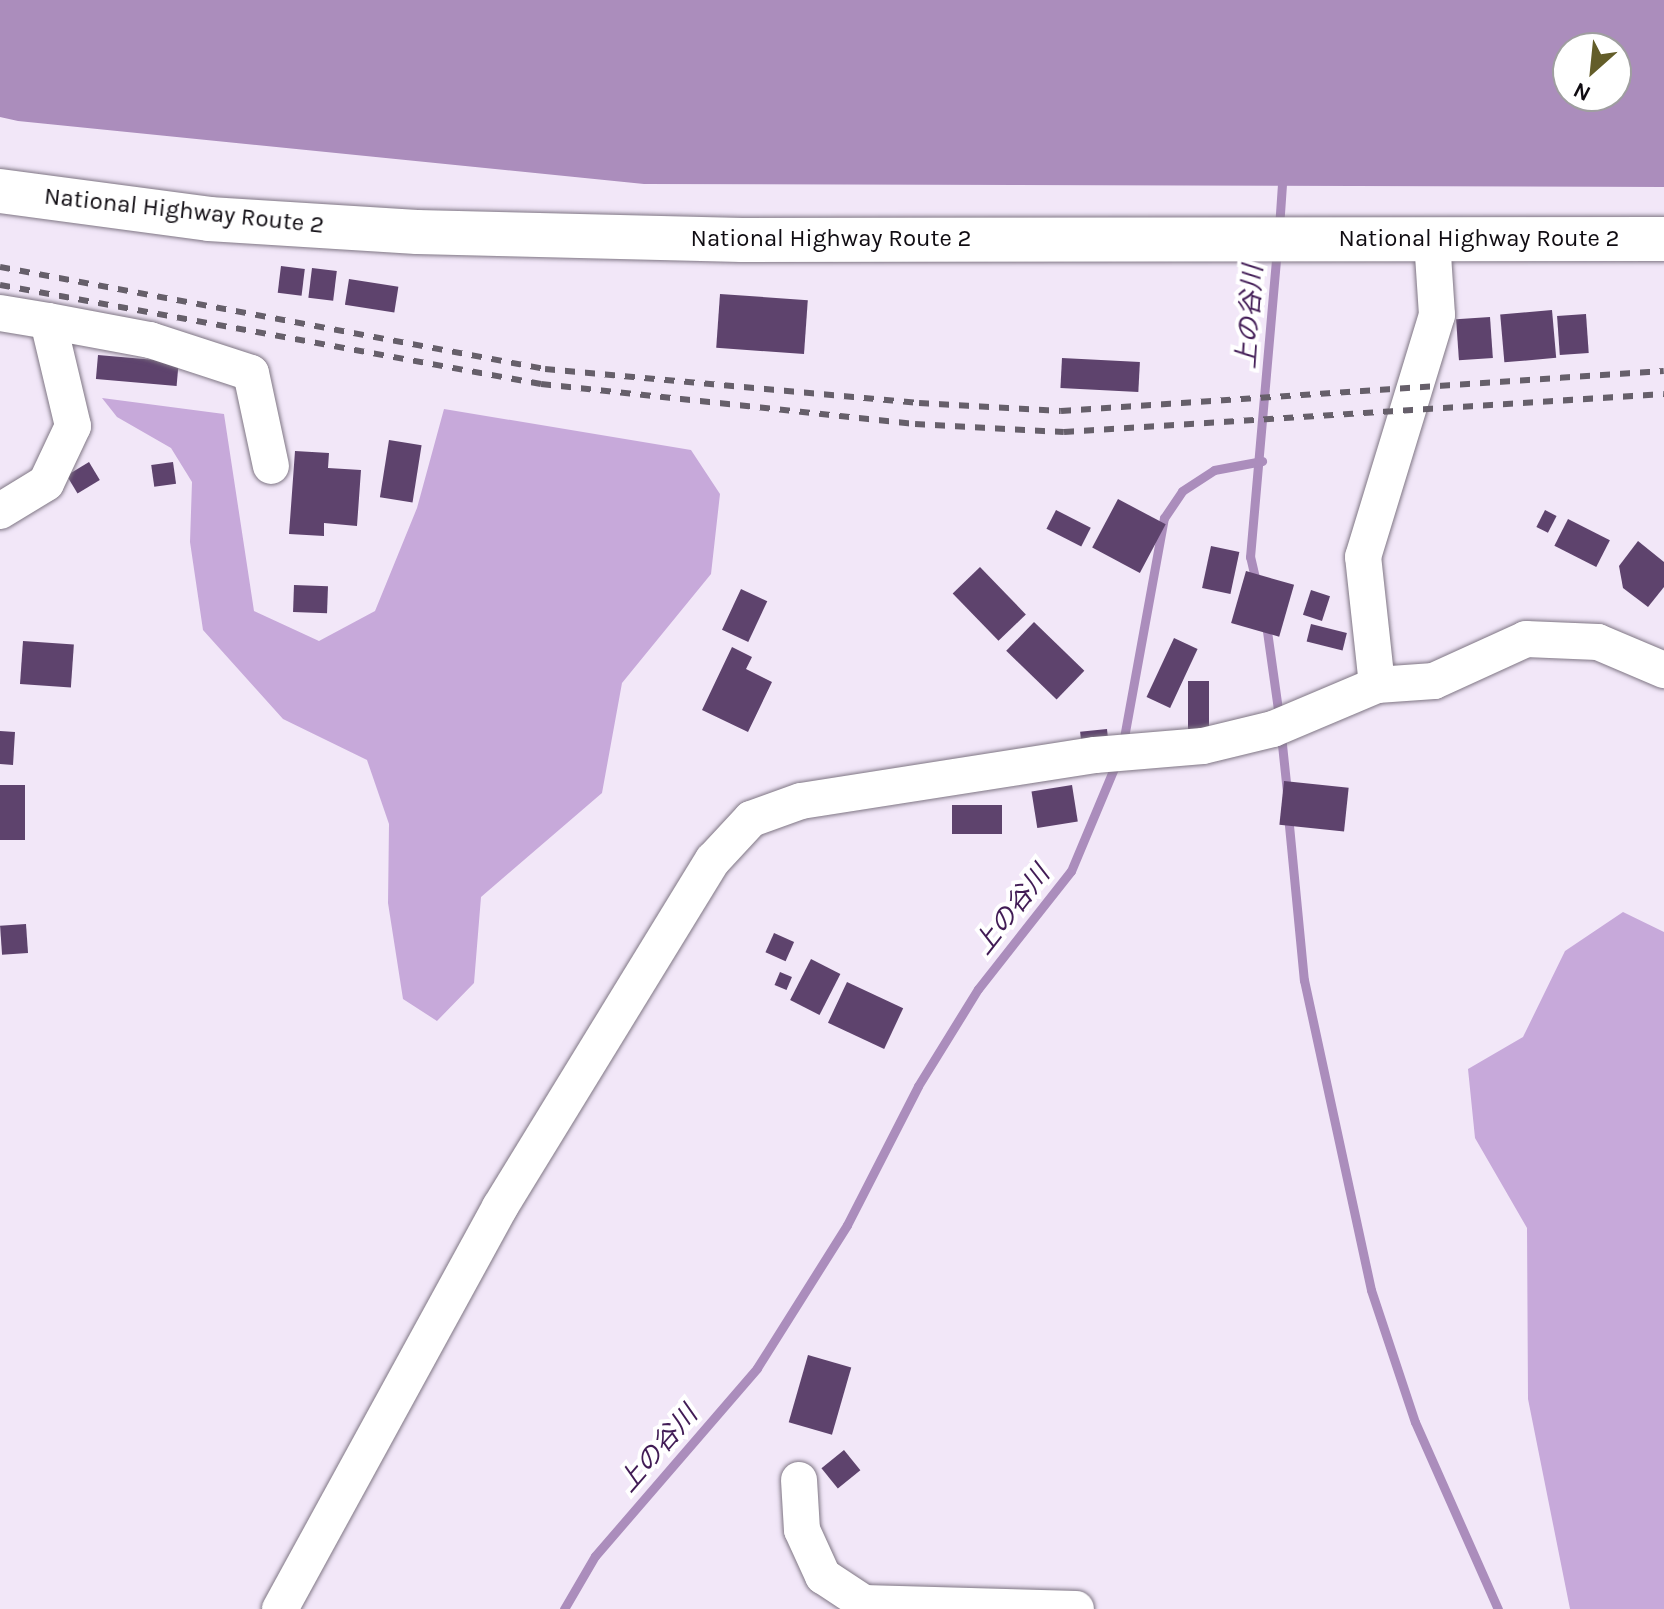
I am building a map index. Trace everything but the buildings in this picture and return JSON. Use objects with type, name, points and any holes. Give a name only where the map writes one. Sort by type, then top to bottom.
[{"type":"highway","name":"National Highway Route 2","points":[[0,191],[209,219],[417,232],[1664,239]]},
{"type":"street","points":[[1377,685],[1363,557],[1437,315],[1432,239]]},
{"type":"street","points":[[0,313],[150,340],[251,373],[271,466]]},
{"type":"street","points":[[0,511],[46,483],[73,426],[48,321]]},
{"type":"street","points":[[280,1609],[500,1207],[713,860],[751,819],[801,801],[1095,755],[1203,746],[1273,729],[1377,685],[1434,681],[1526,639],[1598,642],[1664,670]]},
{"type":"street","points":[[799,1480],[802,1530],[823,1576],[864,1603],[1076,1609]]},
{"type":"shaded area","points":[[0,0],[1664,0],[1664,187],[644,184],[0,117]]},
{"type":"shaded area","points":[[102,398],[224,414],[254,611],[319,641],[375,611],[417,508],[444,409],[691,450],[720,494],[711,574],[622,683],[602,793],[481,897],[474,983],[437,1021],[403,999],[388,903],[389,824],[367,760],[283,719],[203,630],[190,542],[192,482],[171,448],[117,417]]},
{"type":"shaded area","points":[[1623,912],[1664,932],[1664,1609],[1570,1609],[1528,1399],[1527,1228],[1475,1138],[1468,1069],[1523,1037],[1565,951]]},
{"type":"waterway","name":"上の谷川","points":[[1279,228],[1282,184]]},
{"type":"waterway","name":"上の谷川","points":[[1256,582],[1250,557],[1277,251]]},
{"type":"waterway","name":"上の谷川","points":[[1123,743],[1164,518],[1182,491],[1214,470],[1262,461]]},
{"type":"waterway","points":[[1266,624],[1279,716]]},
{"type":"waterway","points":[[1281,735],[1287,792]]},
{"type":"waterway","name":"上の谷川","points":[[564,1609],[595,1556],[757,1368],[847,1225],[918,1086],[978,989],[1071,871],[1117,761]]},
{"type":"waterway","points":[[1288,815],[1304,980],[1371,1290],[1415,1422],[1498,1609]]},
{"type":"railway","points":[[0,267],[545,369],[919,403],[1061,411],[1664,371]]},
{"type":"railway","points":[[0,285],[541,384],[915,424],[1064,432],[1664,394]]}]
